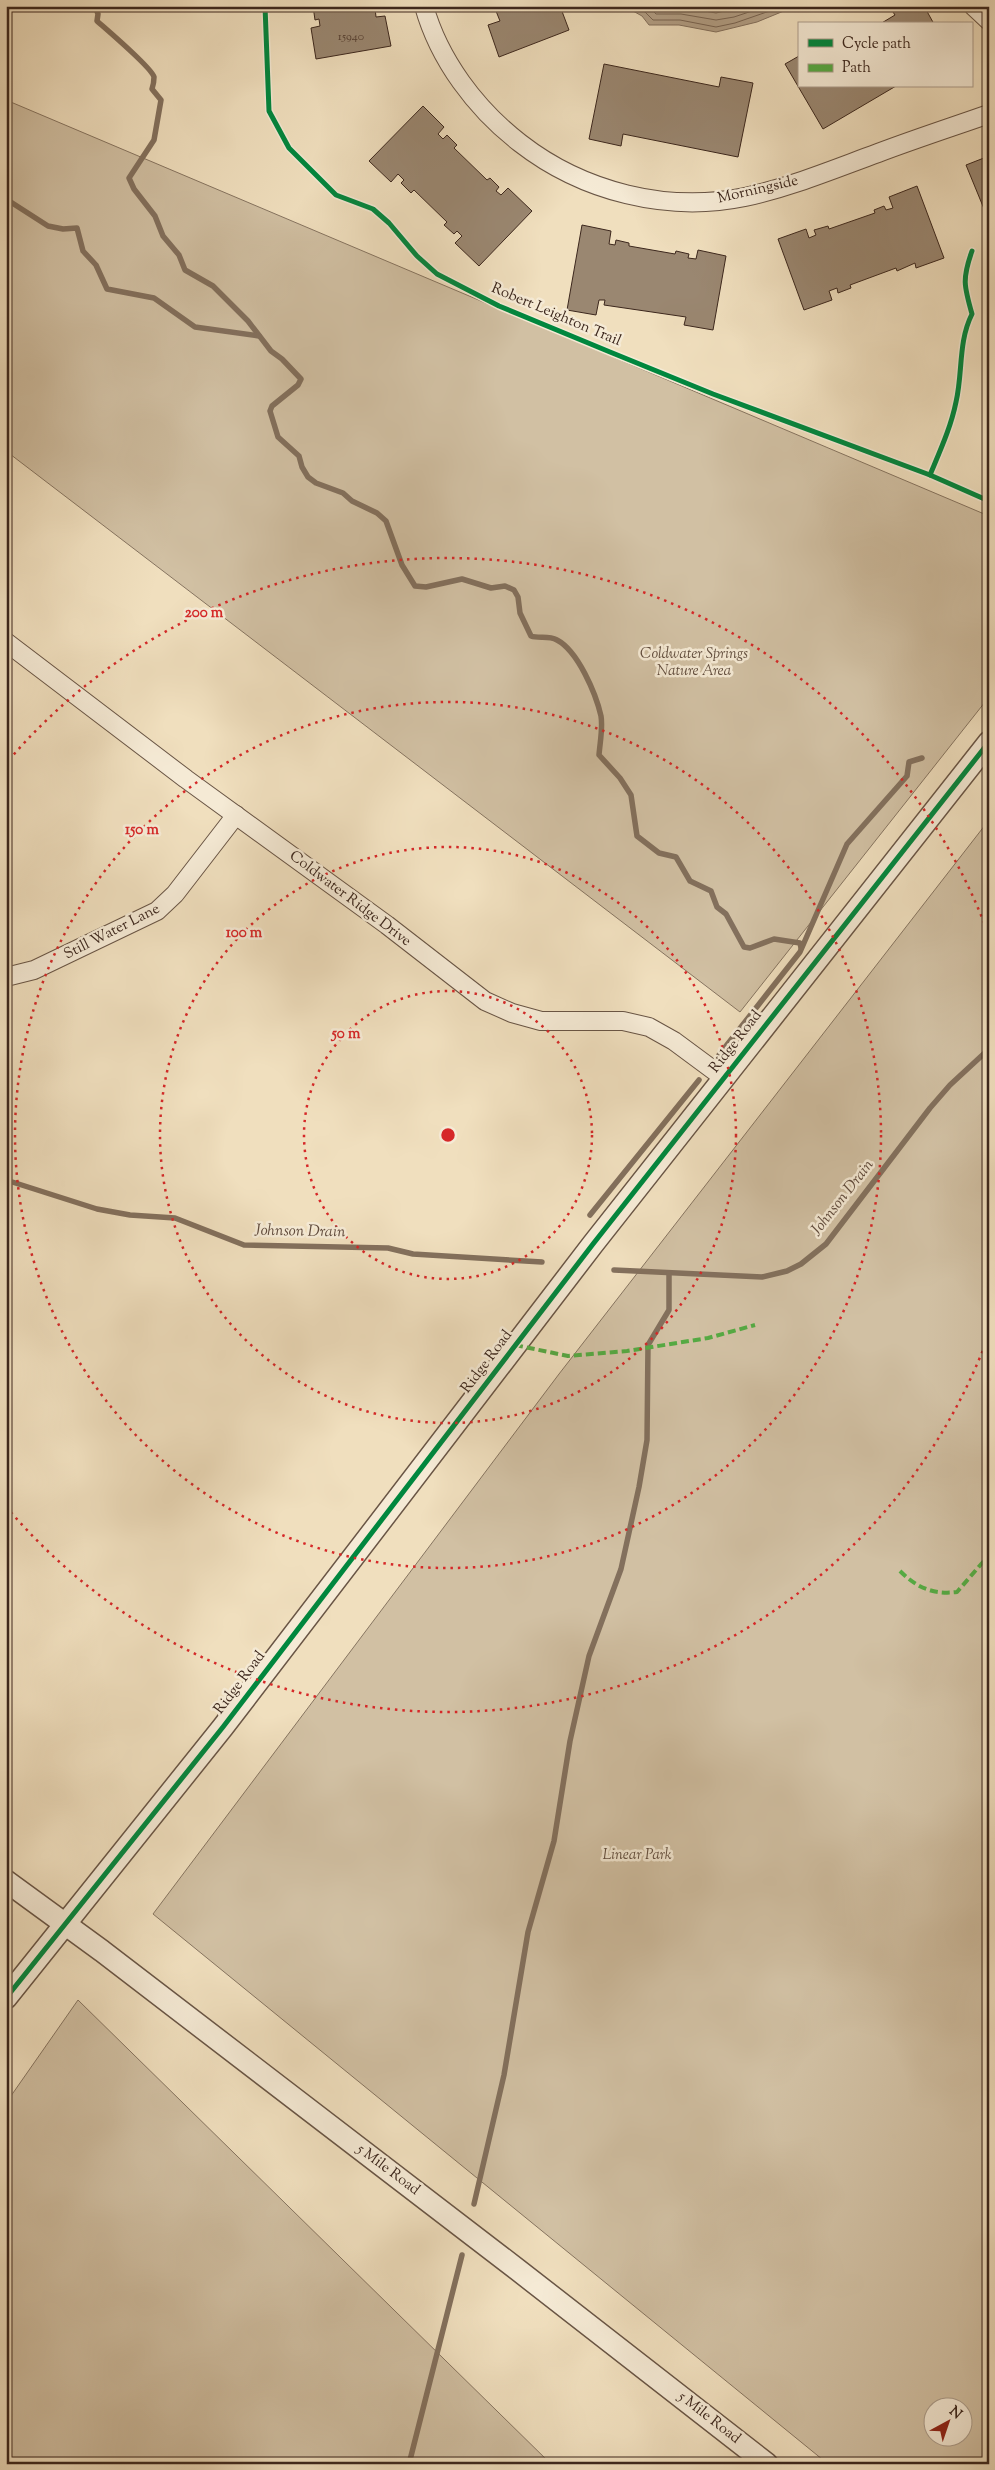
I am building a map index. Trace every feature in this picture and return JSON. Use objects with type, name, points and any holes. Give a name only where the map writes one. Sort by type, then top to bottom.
[{"type":"street","name":"Morningside","points":[[424,6],[434,35],[453,70],[479,105],[512,138],[537,156],[572,176],[596,185],[644,198],[694,202],[728,199],[769,191],[810,179],[989,114]]},
{"type":"street","points":[[973,6],[989,21]]},
{"type":"street","name":"Coldwater Ridge Drive","points":[[6,642],[492,1005],[512,1014],[541,1021],[622,1020],[649,1027],[674,1041],[724,1078]]},
{"type":"street","name":"Ridge Road","points":[[6,1998],[223,1727],[569,1275],[989,742]]},
{"type":"street","name":"Still Water Lane","points":[[6,977],[34,970],[157,911],[175,894],[236,815]]},
{"type":"street","name":"5 Mile Road","points":[[6,1881],[518,2270],[767,2464]]},
{"type":"green space","name":"Coldwater Springs Nature Area","points":[[6,100],[989,516],[989,697],[740,1012],[6,451]]},
{"type":"green space","name":"Linear Park","points":[[989,820],[989,2464],[828,2464],[153,1914],[559,1374]]},
{"type":"green space","points":[[78,2000],[551,2464],[6,2464],[6,2103]]},
{"type":"water","points":[[624,6],[796,6],[757,22],[716,32],[679,25],[649,25],[642,16]]},
{"type":"building","points":[[313,6],[378,6],[375,8],[376,17],[385,16],[391,46],[316,59],[311,28],[320,26],[319,19],[315,20]]},
{"type":"building","points":[[494,6],[560,6],[569,30],[499,57],[488,25],[500,21]]},
{"type":"building","points":[[902,6],[924,6],[933,22],[883,22],[895,15],[893,12]]},
{"type":"building","points":[[798,57],[798,86],[785,64]]},
{"type":"building","points":[[604,64],[719,87],[721,77],[753,83],[738,157],[623,134],[621,146],[589,139]]},
{"type":"building","points":[[799,88],[893,88],[823,129]]},
{"type":"building","points":[[423,106],[444,127],[438,134],[443,139],[447,135],[457,145],[454,148],[487,180],[490,178],[499,187],[496,191],[501,195],[508,188],[532,211],[479,266],[455,243],[462,236],[457,231],[454,234],[444,225],[447,222],[414,190],[411,193],[401,183],[404,180],[398,174],[391,182],[369,161]]},
{"type":"building","points":[[989,156],[989,221],[966,165]]},
{"type":"building","points":[[917,186],[944,258],[916,268],[915,263],[897,271],[896,268],[850,285],[851,288],[838,293],[837,288],[829,291],[832,300],[804,310],[778,239],[806,229],[809,238],[816,235],[814,230],[828,226],[829,229],[875,213],[874,210],[884,206],[886,210],[893,208],[889,197]]},
{"type":"building","points":[[582,225],[611,231],[609,244],[615,245],[616,240],[629,243],[629,246],[675,254],[676,251],[689,254],[688,258],[696,259],[698,250],[726,256],[713,330],[684,325],[686,317],[604,305],[605,300],[599,300],[596,315],[567,310]]},
{"type":"waterway","points":[[95,6],[98,14],[97,21],[151,72],[154,77],[152,89],[161,100],[154,140],[129,178],[134,189],[155,216],[163,236],[179,255],[185,270],[213,286],[248,321],[271,351],[282,359],[301,379],[298,385],[272,406],[270,411],[278,437],[299,456],[302,467],[308,477],[316,483],[343,493],[352,501],[377,513],[386,521],[402,565],[415,586],[426,587],[462,579],[491,588],[505,586],[514,590],[518,597],[520,613],[531,636],[557,640],[572,653],[585,674],[595,696],[601,716],[602,730],[599,755],[620,778],[631,795],[637,836],[659,853],[676,857],[690,881],[711,891],[717,907],[726,914],[744,947],[750,948],[774,939],[800,943],[801,948]]},
{"type":"waterway","points":[[6,199],[48,226],[63,229],[77,228],[83,251],[96,265],[107,289],[154,298],[195,327],[259,336]]},
{"type":"waterway","points":[[719,1055],[800,952],[847,844],[907,776],[909,762],[922,758]]},
{"type":"waterway","name":"Johnson Drain","points":[[614,1270],[762,1277],[787,1271],[801,1264],[826,1244],[930,1108],[950,1085],[989,1049]]},
{"type":"waterway","points":[[590,1215],[699,1080]]},
{"type":"waterway","name":"Johnson Drain","points":[[6,1180],[97,1209],[130,1215],[175,1218],[244,1245],[388,1248],[413,1254],[542,1262]]},
{"type":"waterway","points":[[474,2204],[504,2075],[528,1932],[554,1841],[570,1741],[589,1656],[621,1569],[639,1487],[647,1440],[648,1345],[669,1310],[669,1274]]},
{"type":"waterway","points":[[409,2464],[462,2255]]},
{"type":"marked path","points":[[515,1345],[568,1356],[627,1351],[708,1338],[755,1325]]},
{"type":"marked path","points":[[900,1571],[913,1582],[926,1589],[949,1593],[957,1592],[989,1555]]},
{"type":"cycle path","name":"Robert Leighton Trail","points":[[265,6],[269,111],[289,148],[336,195],[373,209],[389,223],[417,256],[437,274],[499,306],[610,352],[713,394],[930,475],[989,501]]},
{"type":"cycle path","points":[[930,475],[948,430],[958,391],[963,346],[972,314],[965,282],[972,251]]},
{"type":"cycle path","points":[[6,1998],[223,1727],[593,1244],[989,742]]}]
